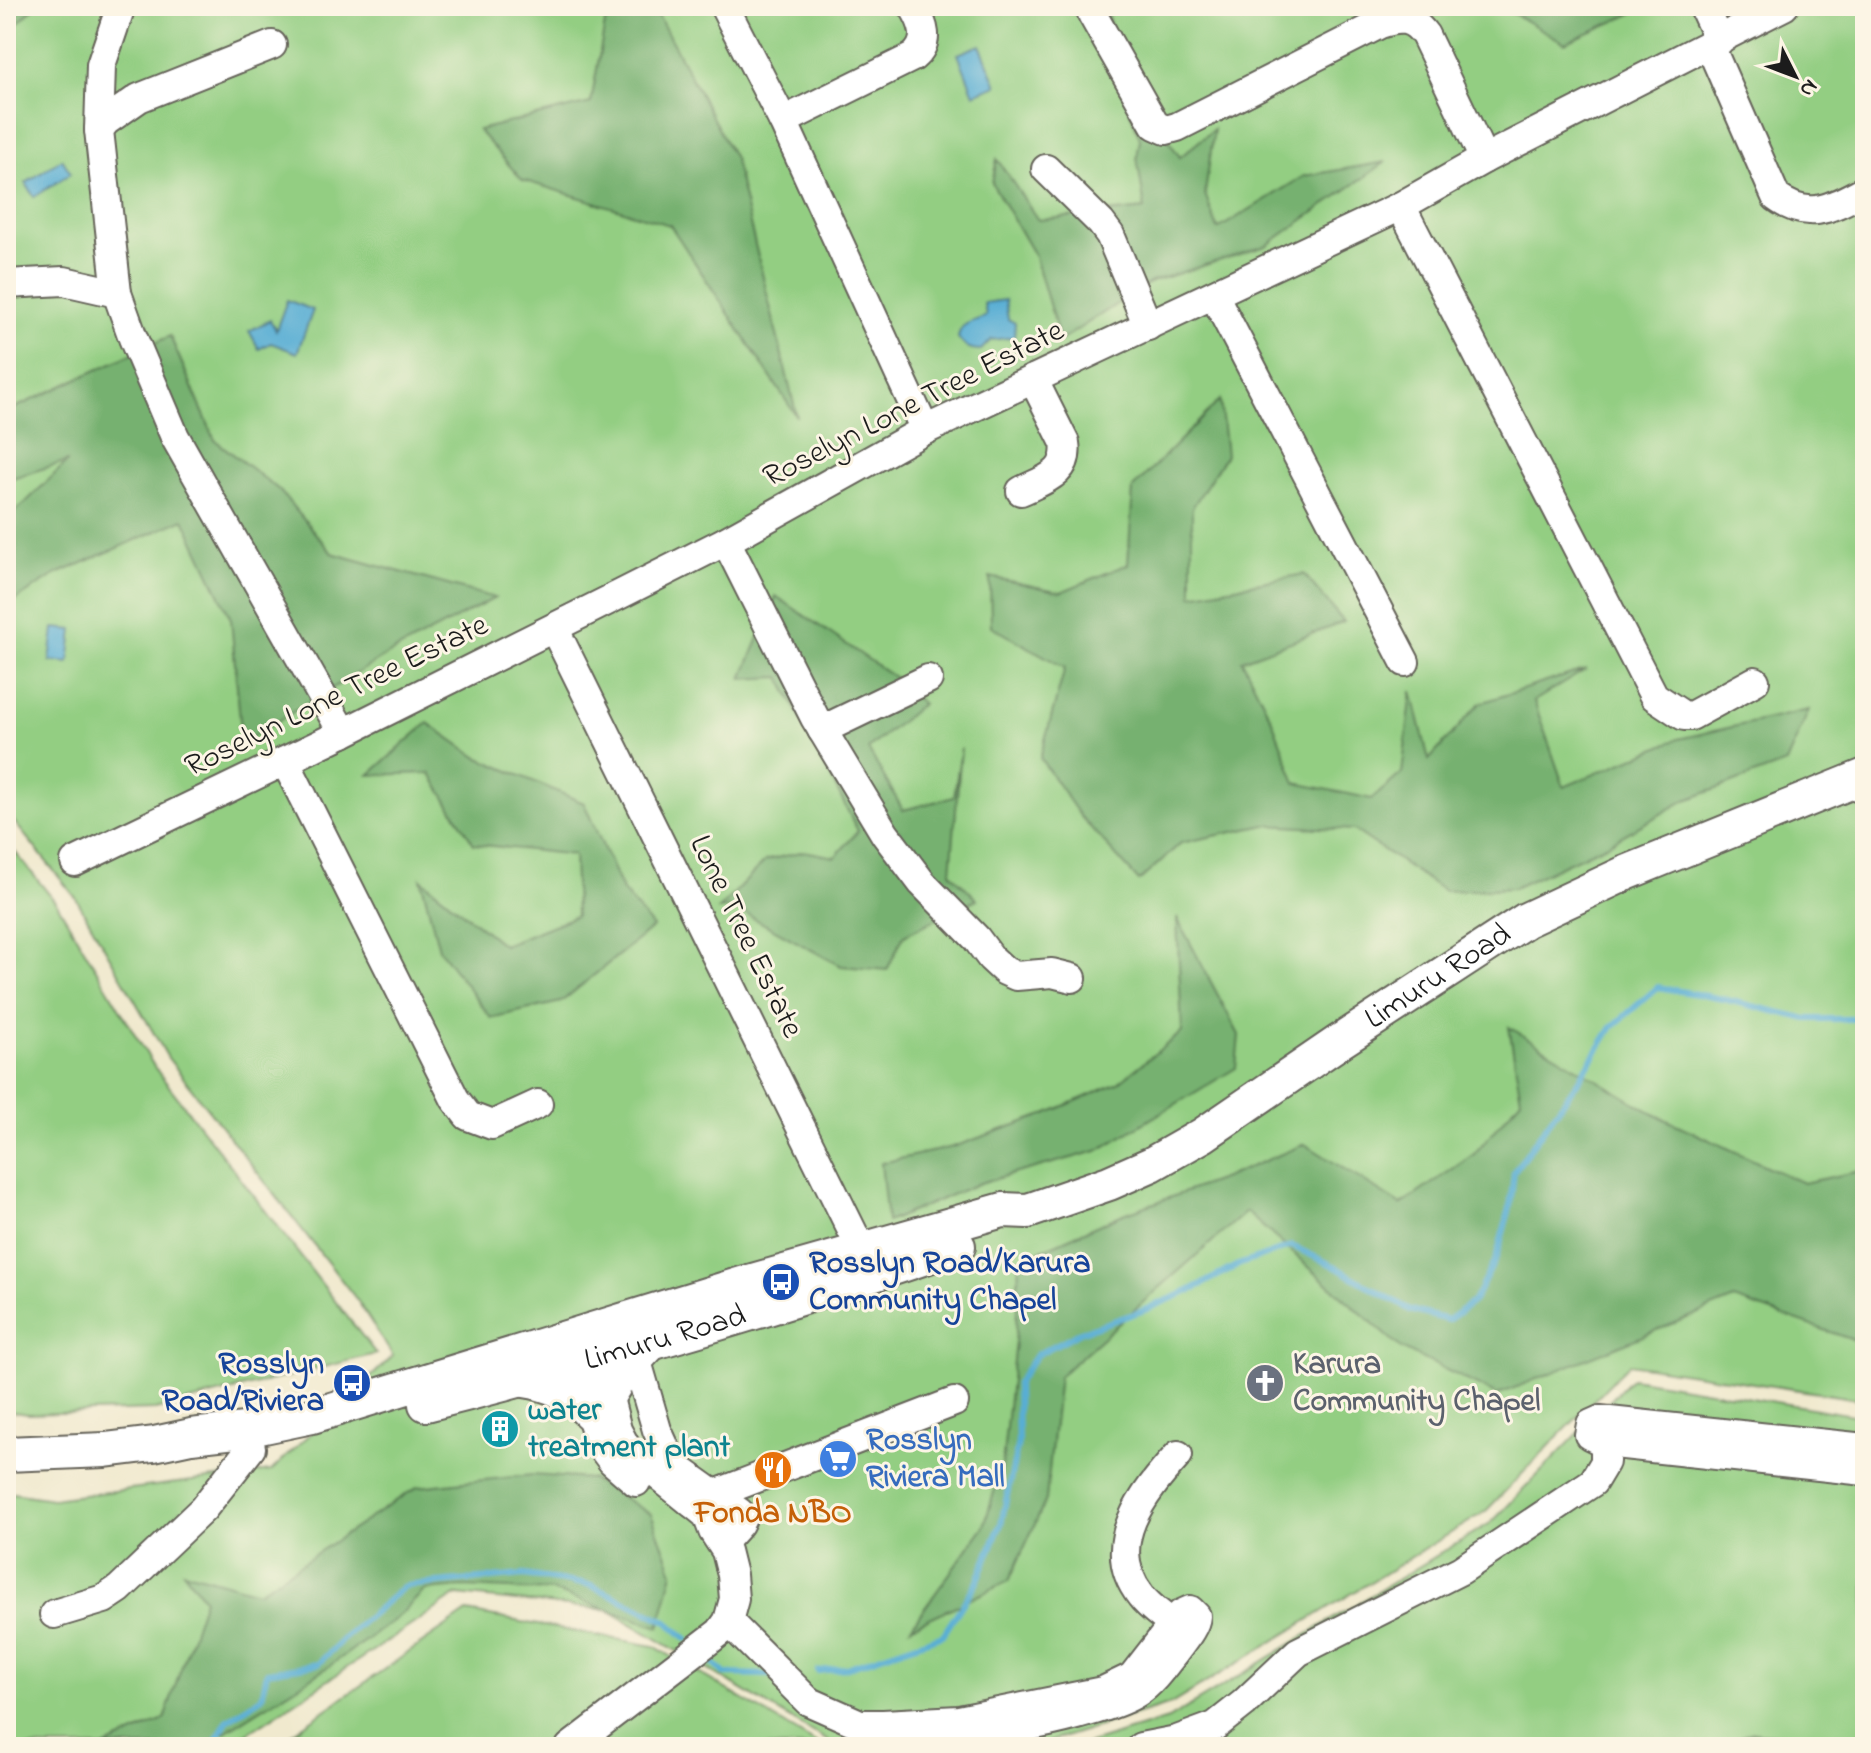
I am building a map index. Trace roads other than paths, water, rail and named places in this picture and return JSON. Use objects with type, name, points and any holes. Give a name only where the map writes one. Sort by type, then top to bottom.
[{"type":"main road","name":"Limuru Road","points":[[6,1470],[119,1468],[251,1448],[523,1380],[583,1348],[643,1351],[1003,1210],[1028,1211],[1109,1183],[1152,1164],[1203,1135],[1526,920],[1626,873],[1865,776]]},
{"type":"main road","name":"Limuru Road","points":[[6,1454],[105,1450],[259,1427],[583,1348],[868,1263]]},
{"type":"main road","points":[[523,1380],[543,1383],[566,1393],[603,1402],[620,1376],[643,1351]]},
{"type":"street","points":[[121,6],[101,65],[99,130],[117,293],[175,437],[343,733]]},
{"type":"street","points":[[724,6],[783,121],[925,430]]},
{"type":"street","points":[[783,121],[922,50],[925,32],[913,6]]},
{"type":"street","points":[[1703,6],[1714,44],[1776,197],[1800,211],[1814,211],[1833,206],[1865,190]]},
{"type":"street","name":"Roselyn Lone Tree Estate","points":[[75,862],[343,733],[726,541],[925,430],[1401,206],[1484,159],[1784,6]]},
{"type":"street","points":[[1092,14],[1155,125],[1166,130],[1407,13],[1425,35],[1484,159]]},
{"type":"street","points":[[99,130],[106,121],[139,98],[272,45]]},
{"type":"street","points":[[1046,169],[1110,235],[1148,326]]},
{"type":"street","points":[[1401,206],[1654,696],[1684,716],[1691,716],[1755,681]]},
{"type":"street","points":[[6,284],[64,281],[117,293]]},
{"type":"street","points":[[1214,295],[1405,662]]},
{"type":"street","points":[[1021,491],[1054,474],[1065,463],[1065,443],[1033,379]]},
{"type":"street","points":[[726,541],[822,730],[885,834],[922,883],[1005,971],[1016,976],[1052,973],[1072,978]]},
{"type":"street","name":"Lone Tree Estate","points":[[554,628],[868,1263]]},
{"type":"street","points":[[822,730],[928,679]]},
{"type":"street","points":[[285,761],[455,1099],[468,1116],[492,1125],[538,1104]]},
{"type":"street","points":[[570,1747],[708,1642],[728,1621],[734,1599],[732,1575],[707,1515],[641,1463],[600,1445],[603,1402],[583,1348]]},
{"type":"street","points":[[643,1351],[660,1439],[673,1465],[740,1513],[742,1518],[739,1524],[718,1537]]},
{"type":"street","points":[[603,1402],[660,1439]]},
{"type":"street","points":[[692,1503],[954,1402]]},
{"type":"street","points":[[1865,1448],[1595,1421],[1591,1424],[1589,1435],[1605,1443],[1865,1471]]},
{"type":"street","points":[[621,1455],[642,1437],[660,1439]]},
{"type":"street","points":[[1141,1747],[1177,1740],[1215,1726],[1298,1652],[1372,1617],[1474,1561],[1593,1482],[1605,1462],[1605,1443]]},
{"type":"street","points":[[54,1614],[104,1599],[119,1589],[203,1509],[251,1448]]},
{"type":"street","points":[[621,1455],[696,1528],[718,1537]]},
{"type":"street","points":[[728,1621],[808,1701],[886,1736],[973,1735],[1091,1712],[1125,1700],[1147,1685],[1196,1619],[1195,1613],[1187,1610],[1173,1625],[1140,1595],[1130,1574],[1124,1547],[1132,1516],[1151,1485],[1178,1455]]},
{"type":"water","points":[[980,45],[997,85],[974,94],[958,54]]},
{"type":"water","points":[[62,159],[71,173],[34,197],[26,183]]},
{"type":"water","points":[[287,300],[313,310],[297,353],[271,343],[259,349],[249,331],[270,320],[276,330]]},
{"type":"water","points":[[1005,300],[1008,319],[1015,323],[1014,337],[991,340],[981,350],[963,344],[958,338],[961,328],[986,316],[984,303]]},
{"type":"water","points":[[54,628],[73,630],[69,663],[50,661]]},
{"type":"waterway","points":[[818,1671],[846,1668],[943,1635],[978,1580],[1001,1524],[1018,1443],[1017,1383],[1036,1355],[1080,1332],[1142,1311],[1238,1265],[1292,1246],[1410,1310],[1448,1320],[1474,1301],[1496,1258],[1510,1208],[1514,1171],[1581,1077],[1612,1027],[1658,987],[1807,1019],[1865,1019]]},
{"type":"waterway","points":[[212,1747],[227,1721],[262,1697],[267,1672],[318,1664],[405,1586],[524,1575],[590,1585],[666,1621],[687,1639]]},
{"type":"waterway","points":[[710,1660],[725,1674],[770,1675]]},
{"type":"place","name":"Rosslyn Road/Karura Community Chapel","points":[[781,1282]]},
{"type":"place","name":"Rosslyn Road/Riviera","points":[[352,1383]]},
{"type":"place","name":"Karura Community Chapel","points":[[1265,1383]]},
{"type":"place","name":"water treatment plant","points":[[500,1429]]},
{"type":"place","name":"Rosslyn Riviera Mall","points":[[838,1459]]},
{"type":"place","name":"Fonda NBO","points":[[773,1470]]}]
